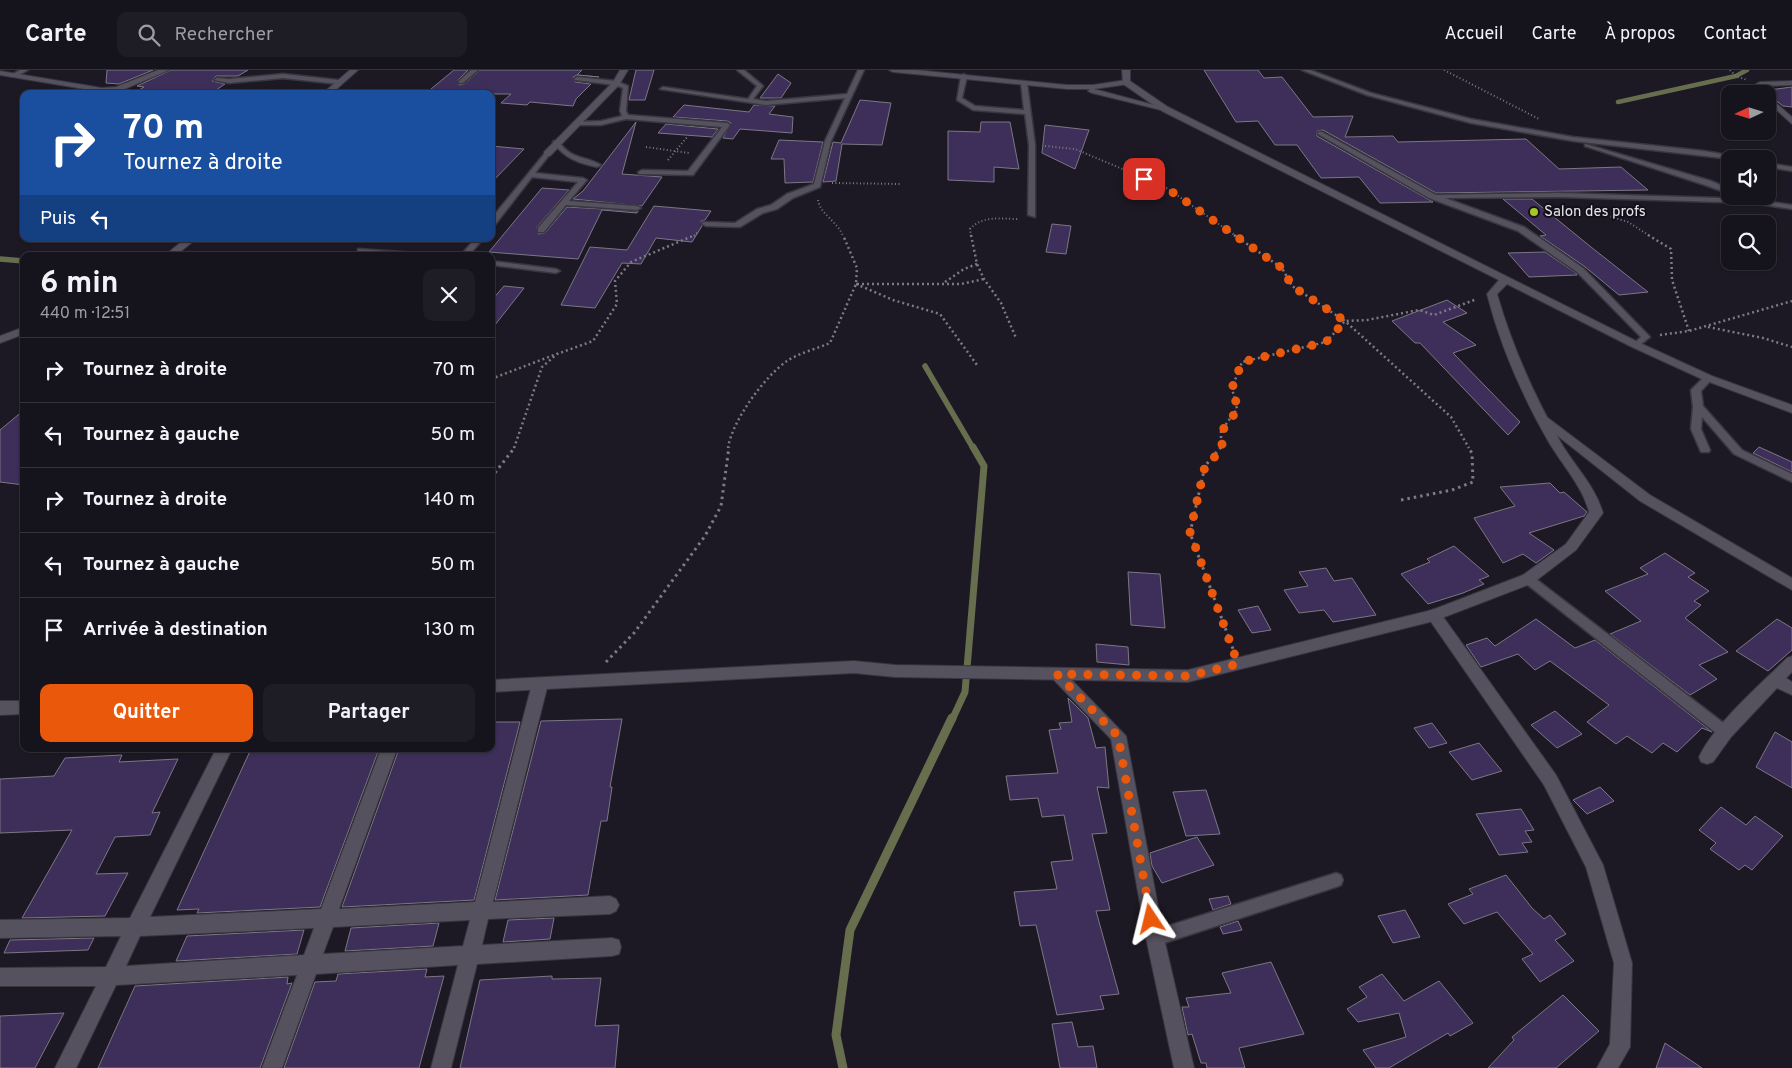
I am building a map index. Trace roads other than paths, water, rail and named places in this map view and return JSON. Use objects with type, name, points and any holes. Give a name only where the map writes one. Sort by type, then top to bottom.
[{"type":"street","points":[[0,73],[102,90],[117,88],[165,70]]},
{"type":"street","points":[[330,90],[354,70]]},
{"type":"street","points":[[547,154],[556,142],[616,83],[624,70]]},
{"type":"street","points":[[893,70],[1067,87],[1117,95],[1165,109]]},
{"type":"street","points":[[1126,70],[1126,82]]},
{"type":"street","points":[[1067,87],[1126,82],[1165,109],[1636,345],[1708,378],[1792,409]]},
{"type":"street","points":[[1760,85],[1792,83]]},
{"type":"street","points":[[1776,106],[1792,122]]},
{"type":"street","points":[[174,252],[187,242]]},
{"type":"street","points":[[495,686],[854,667],[895,670],[1188,676],[1434,615],[1528,579],[1571,547],[1596,513],[1593,497],[1561,452],[1529,393],[1498,318],[1492,294],[1505,280]]},
{"type":"street","points":[[0,340],[20,332]]},
{"type":"street","points":[[1544,419],[1646,498],[1792,585]]},
{"type":"street","points":[[1434,615],[1550,780],[1594,865],[1623,963],[1620,1047],[1607,1068]]},
{"type":"street","points":[[1707,757],[1725,732],[1792,662]]},
{"type":"street","points":[[1057,674],[1118,736],[1155,938],[1184,1068]]},
{"type":"street","points":[[1775,680],[1792,689]]},
{"type":"street","points":[[441,1068],[540,684]]},
{"type":"street","points":[[0,708],[20,707]]},
{"type":"street","points":[[65,1068],[222,752]]},
{"type":"street","points":[[272,1068],[388,752]]},
{"type":"street","points":[[0,929],[135,927],[610,905]]},
{"type":"street","points":[[0,977],[111,976],[612,947]]},
{"type":"lane","points":[[15,75],[25,70]]},
{"type":"lane","points":[[255,80],[270,70]]},
{"type":"lane","points":[[461,82],[475,70]]},
{"type":"lane","points":[[740,70],[760,86],[749,101]]},
{"type":"lane","points":[[706,224],[737,225],[760,211],[774,207],[790,196],[818,182],[828,141],[861,70]]},
{"type":"lane","points":[[1305,70],[1343,86],[1414,107],[1572,139],[1721,156]]},
{"type":"lane","points":[[217,80],[255,80],[283,76],[338,82]]},
{"type":"lane","points":[[964,76],[959,99],[973,108],[1028,112]]},
{"type":"lane","points":[[577,79],[616,83],[626,87],[623,111],[626,117]]},
{"type":"lane","points":[[1024,83],[1032,145],[1032,215]]},
{"type":"lane","points":[[663,90],[766,103],[850,96]]},
{"type":"lane","points":[[576,124],[601,123],[626,117],[727,125],[690,173],[642,172]]},
{"type":"lane","points":[[1320,133],[1432,196],[1521,229],[1580,270],[1646,337],[1636,345]]},
{"type":"lane","points":[[1572,139],[1608,153],[1721,188]]},
{"type":"lane","points":[[556,142],[563,153],[575,160],[597,165]]},
{"type":"lane","points":[[495,219],[547,154]]},
{"type":"lane","points":[[1776,166],[1792,169]]},
{"type":"lane","points":[[530,175],[584,180],[541,230]]},
{"type":"lane","points":[[1432,196],[1560,195],[1721,200]]},
{"type":"lane","points":[[564,203],[637,208]]},
{"type":"lane","points":[[1776,205],[1792,207]]},
{"type":"lane","points":[[468,252],[476,242]]},
{"type":"lane","points":[[361,251],[375,252]]},
{"type":"lane","points":[[495,263],[556,272]]},
{"type":"lane","points":[[1705,450],[1696,429],[1698,407],[1696,390],[1708,378]]},
{"type":"lane","points":[[1698,407],[1738,452],[1792,478]]},
{"type":"lane","points":[[1528,579],[1725,732]]},
{"type":"lane","points":[[1155,938],[1336,880]]},
{"type":"waterway","points":[[1618,102],[1736,76],[1747,70]]},
{"type":"waterway","points":[[0,259],[20,261]]},
{"type":"waterway","points":[[925,366],[973,448]]},
{"type":"waterway","points":[[952,720],[965,692],[984,466],[973,447]]},
{"type":"waterway","points":[[843,1068],[836,1035],[850,930],[952,718]]},
{"type":"place","name":"Salon des profs","points":[[1534,212]]}]
